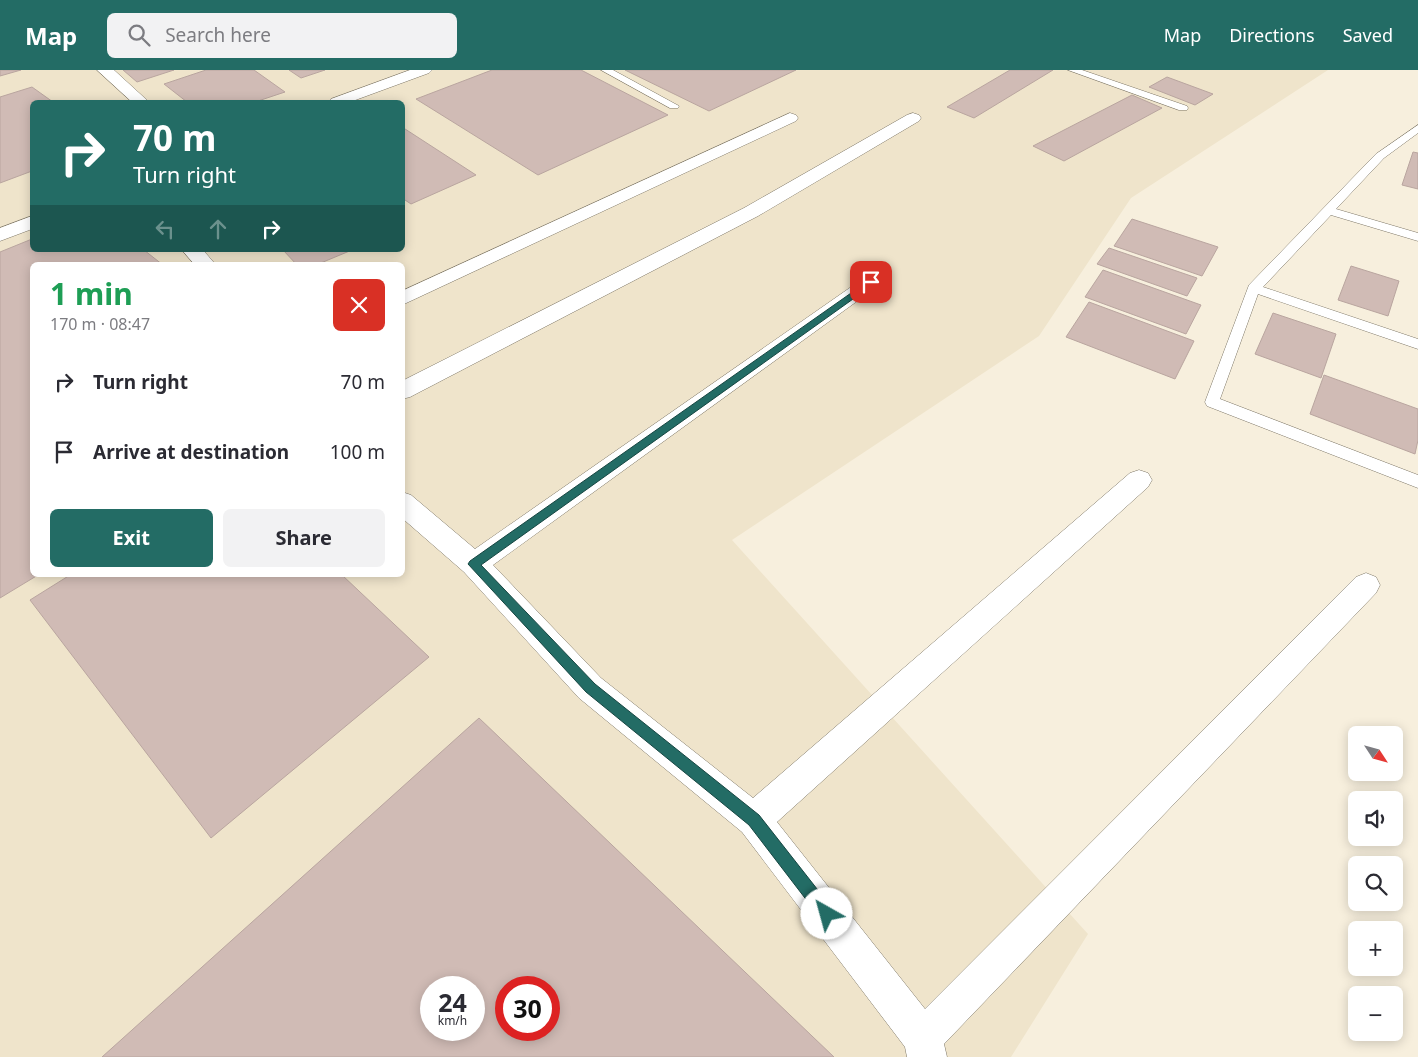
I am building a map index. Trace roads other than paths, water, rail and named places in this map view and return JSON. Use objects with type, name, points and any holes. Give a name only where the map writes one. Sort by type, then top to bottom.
[{"type":"street","points":[[105,70],[139,100]]},
{"type":"street","points":[[342,100],[424,70]]},
{"type":"street","points":[[405,298],[790,118]]},
{"type":"street","points":[[405,390],[751,212],[913,118]]},
{"type":"street","points":[[0,235],[30,223]]},
{"type":"street","points":[[194,252],[203,262]]},
{"type":"street","points":[[474,564],[871,282]]},
{"type":"street","points":[[754,820],[1139,480]]},
{"type":"street","points":[[405,505],[474,564],[590,688],[754,820],[928,1051],[1366,586]]},
{"type":"lane","points":[[606,70],[674,106]]},
{"type":"lane","points":[[1073,70],[1183,108]]},
{"type":"lane","points":[[1418,128],[1380,156],[1254,288],[1212,402],[1418,482]]},
{"type":"lane","points":[[1400,141],[1418,146]]},
{"type":"lane","points":[[1328,210],[1418,237]]},
{"type":"lane","points":[[1254,288],[1418,344]]}]
